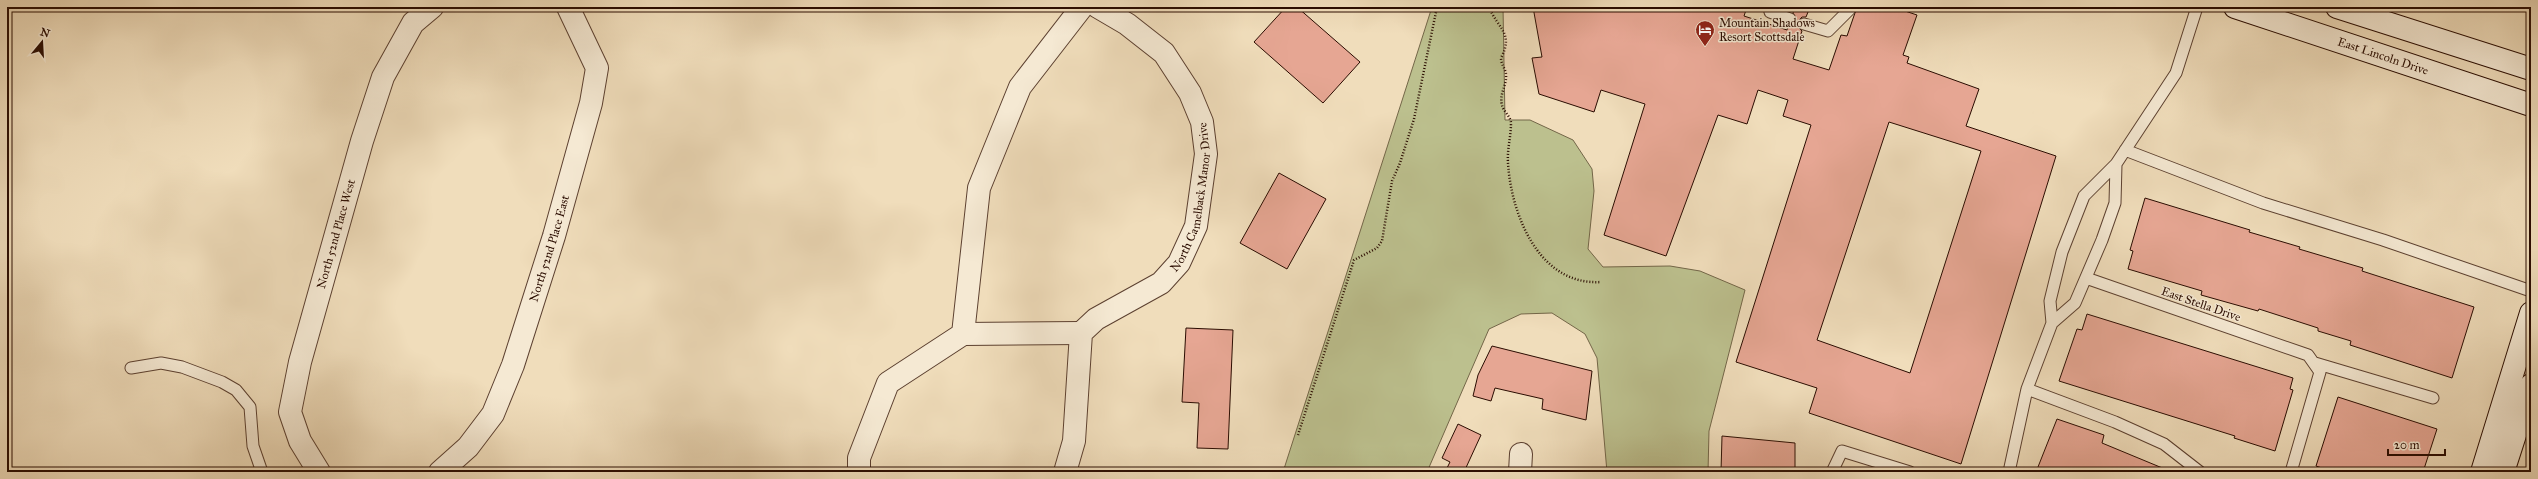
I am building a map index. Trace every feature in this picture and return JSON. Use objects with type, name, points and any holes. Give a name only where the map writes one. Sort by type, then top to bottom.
[{"type":"street","name":"North 52nd Place West","points":[[318,472],[300,441],[290,412],[300,362],[360,149],[383,77],[413,23],[432,7]]},
{"type":"street","name":"North 52nd Place East","points":[[440,472],[468,447],[493,414],[505,386],[554,236],[588,111],[597,68],[568,7]]},
{"type":"street","points":[[963,334],[979,188],[1020,87],[1082,7]]},
{"type":"street","name":"North Camelback Manor Drive","points":[[1081,334],[1096,319],[1161,283],[1179,263],[1196,226],[1206,154],[1202,122],[1190,93],[1164,53],[1127,24],[1098,7]]},
{"type":"street","name":"East Lincoln Drive","points":[[2236,7],[2531,105]]},
{"type":"street","points":[[2337,7],[2531,70]]},
{"type":"street","points":[[2482,472],[2531,313]]},
{"type":"street","points":[[859,472],[859,458],[888,383],[963,334],[1081,334],[1074,441],[1065,472]]},
{"type":"street","points":[[2503,472],[2531,384]]},
{"type":"lane","points":[[1769,7],[1770,12],[1790,19]]},
{"type":"lane","points":[[2009,472],[2027,389],[2052,323],[2050,300],[2059,265],[2084,196],[2116,164],[2176,73],[2197,7]]},
{"type":"lane","points":[[1804,24],[1828,31],[1850,9]]},
{"type":"lane","points":[[2124,150],[2263,203],[2383,240],[2531,291]]},
{"type":"lane","points":[[2052,323],[2075,303],[2086,278],[2115,203],[2116,164]]},
{"type":"lane","name":"East Stella Drive","points":[[2086,278],[2312,359],[2433,398]]},
{"type":"lane","points":[[2291,472],[2320,372],[2312,359]]},
{"type":"lane","points":[[131,368],[150,363],[168,364],[222,382],[236,390],[250,407],[253,446],[262,472]]},
{"type":"lane","points":[[2027,389],[2115,422],[2164,444],[2200,472]]},
{"type":"lane","points":[[1832,472],[1842,451],[1910,472]]},
{"type":"path","points":[[1298,435],[1354,260],[1377,248],[1382,241],[1392,181],[1400,164],[1414,119],[1426,54],[1437,7]]},
{"type":"path","points":[[1489,7],[1507,37],[1507,47],[1501,58],[1507,76],[1502,92],[1502,105],[1511,121],[1508,164],[1516,207],[1521,221],[1535,248],[1552,266],[1575,280],[1586,283],[1601,282]]},
{"type":"green space","points":[[1432,7],[1503,7],[1505,120],[1530,120],[1573,140],[1592,169],[1594,191],[1588,249],[1603,267],[1670,266],[1700,271],[1745,290],[1709,431],[1708,472],[1607,472],[1597,358],[1585,334],[1552,313],[1521,314],[1489,329],[1427,472],[1283,472]]},
{"type":"building","points":[[1286,7],[1297,7],[1360,62],[1323,103],[1254,42]]},
{"type":"building","points":[[1533,7],[1747,7],[1744,16],[1787,30],[1788,26],[1794,25],[1797,21],[1793,13],[1794,7],[1810,7],[1806,17],[1802,17],[1797,22],[1797,26],[1802,31],[1793,59],[1829,70],[1841,35],[1847,36],[1857,7],[1893,7],[1917,15],[1903,55],[1909,57],[1907,63],[1979,89],[1966,126],[2056,156],[1961,464],[1809,413],[1817,388],[1736,362],[1811,125],[1783,116],[1788,100],[1758,90],[1747,124],[1718,115],[1666,256],[1604,235],[1645,104],[1601,90],[1594,112],[1539,94],[1532,58],[1542,57]],"holes":[[[1889,122],[1981,151],[1910,373],[1817,340]]]},
{"type":"building","points":[[1279,173],[1326,199],[1287,269],[1240,243]]},
{"type":"building","points":[[2145,198],[2250,230],[2249,232],[2300,247],[2299,249],[2363,268],[2362,271],[2474,307],[2452,378],[2350,345],[2351,341],[2318,331],[2318,328],[2259,309],[2258,311],[2201,295],[2202,291],[2128,269],[2133,251],[2130,250]]},
{"type":"building","points":[[2087,314],[2293,378],[2290,389],[2293,390],[2275,451],[2234,438],[2235,436],[2059,381],[2077,329],[2082,330]]},
{"type":"building","points":[[1186,328],[1233,330],[1228,449],[1197,448],[1199,403],[1182,402]]},
{"type":"building","points":[[1492,346],[1592,371],[1586,420],[1542,409],[1543,399],[1495,388],[1491,401],[1473,396],[1478,375]]},
{"type":"building","points":[[2338,397],[2437,429],[2423,472],[2334,472],[2316,466]]},
{"type":"building","points":[[2057,419],[2104,435],[2102,443],[2172,472],[2036,472]]},
{"type":"building","points":[[1458,424],[1481,435],[1464,472],[1445,472],[1450,462],[1442,458]]},
{"type":"building","points":[[1722,436],[1795,443],[1795,472],[1721,472]]},
{"type":"place","name":"Mountain Shadows Resort Scottsdale","points":[[1705,47]]}]
